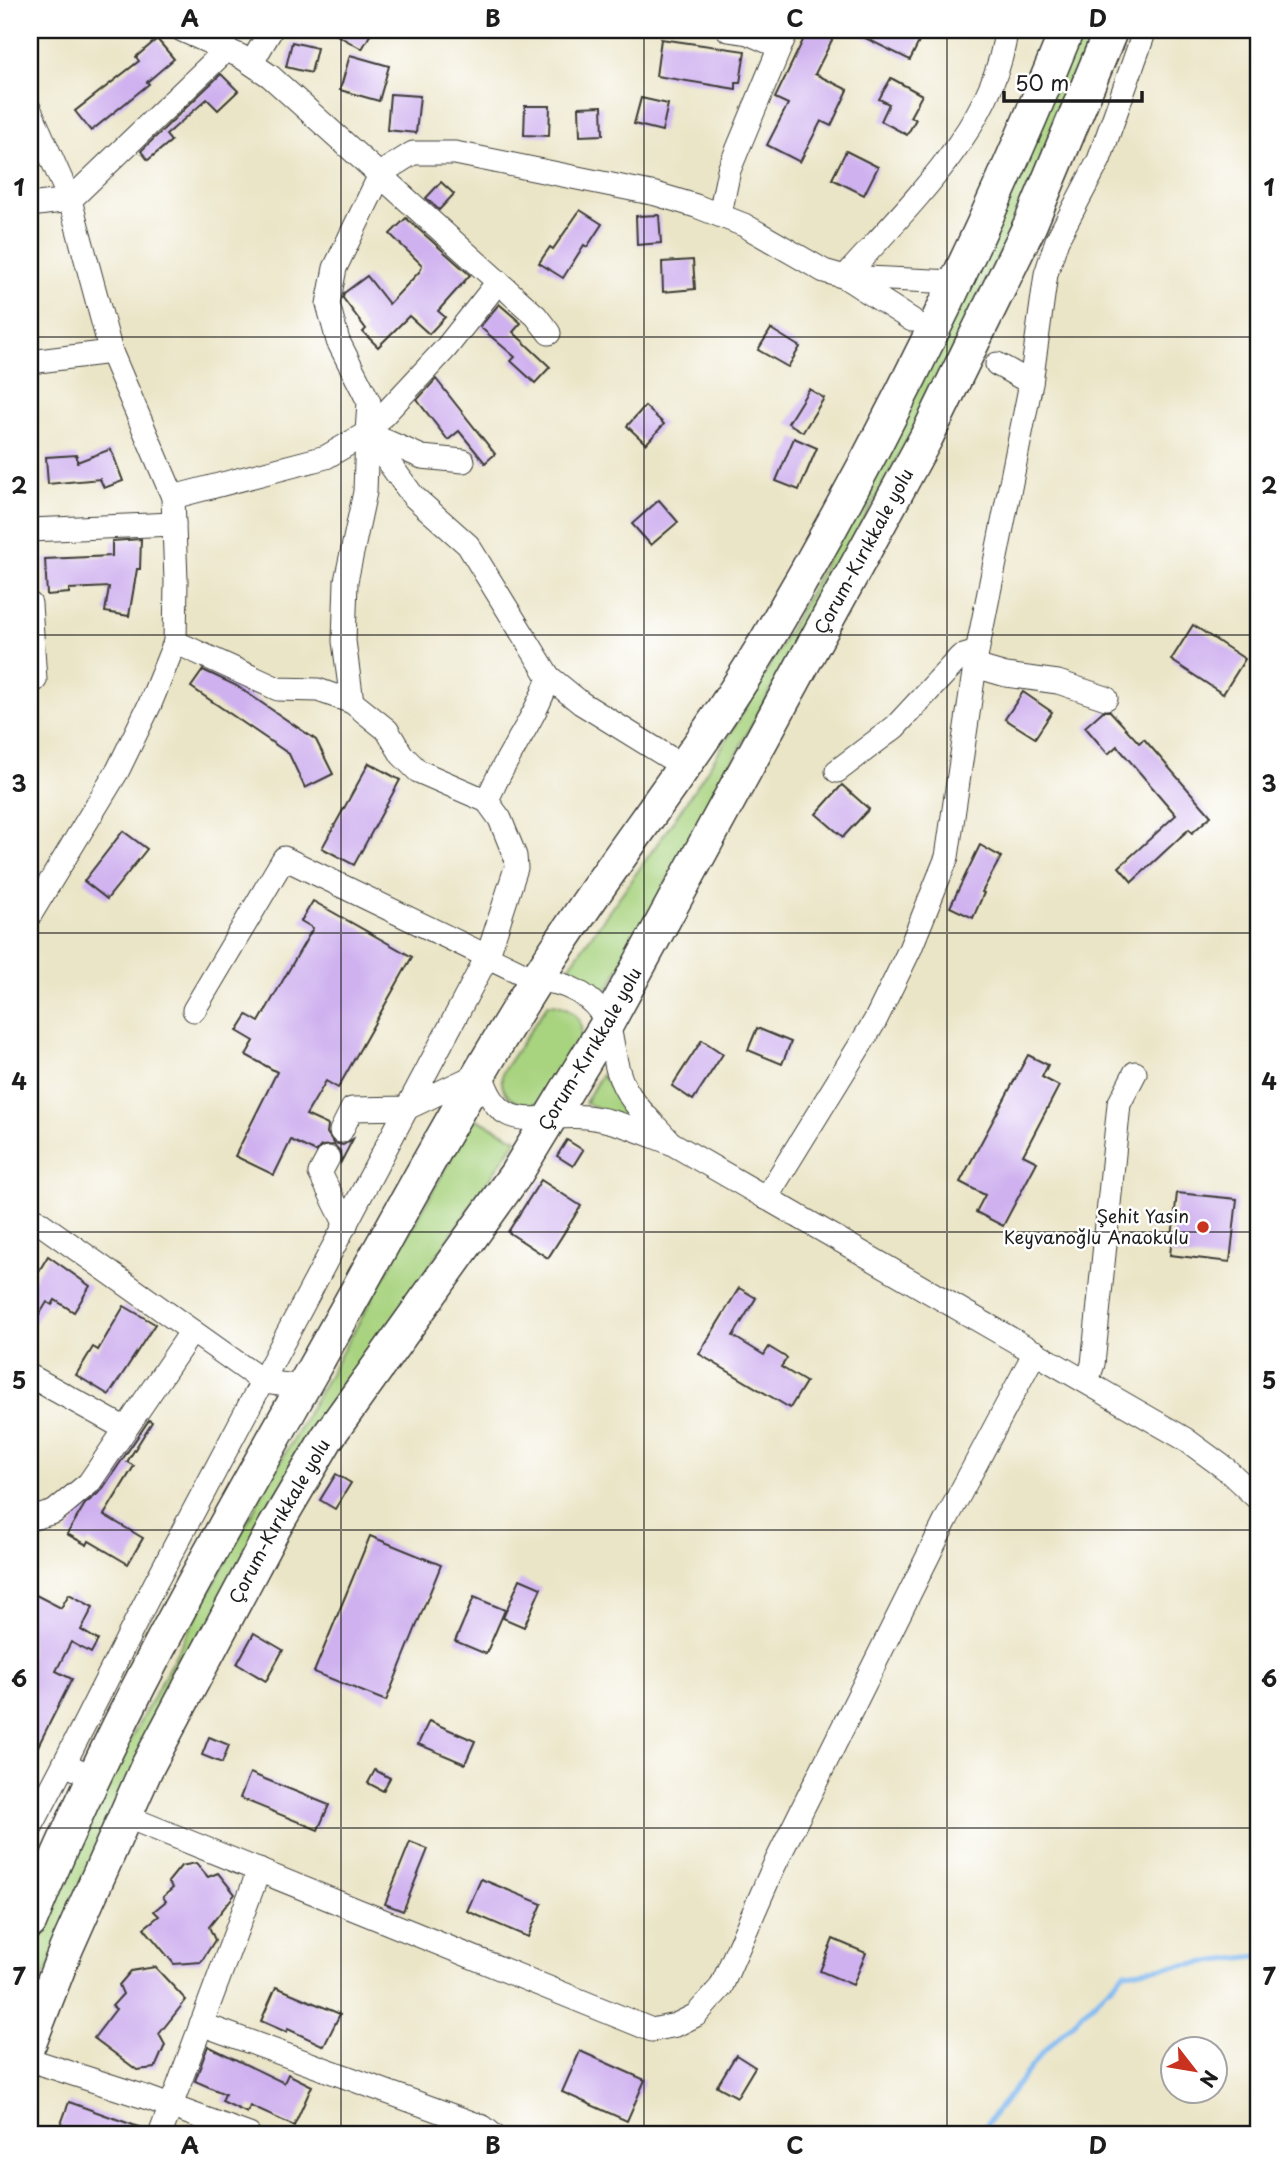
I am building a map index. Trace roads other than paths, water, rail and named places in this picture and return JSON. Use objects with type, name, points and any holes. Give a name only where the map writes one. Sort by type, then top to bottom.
[{"type":"highway","points":[[30,1922],[79,1770],[185,1600],[303,1387],[536,980],[608,872],[686,768],[765,643],[813,557],[904,389],[989,213],[1067,30]]},
{"type":"highway","name":"Çorum-Kırıkkale yolu","points":[[30,2042],[66,1949],[125,1816],[209,1645],[321,1448],[494,1206],[607,1024],[975,343],[1030,225],[1111,30]]},
{"type":"street","points":[[182,30],[252,62],[381,173],[536,316],[549,333]]},
{"type":"street","points":[[252,62],[271,30]]},
{"type":"street","points":[[720,214],[729,170],[783,38],[728,30]]},
{"type":"street","points":[[845,277],[958,146],[989,88],[1004,51],[1006,30]]},
{"type":"street","points":[[766,1198],[875,1021],[942,875],[951,840],[976,659],[1031,383],[1042,292],[1050,257],[1099,160],[1145,30]]},
{"type":"street","points":[[30,205],[70,200],[226,50]]},
{"type":"street","points":[[30,110],[70,200],[111,352],[173,497],[175,642],[118,771],[30,915]]},
{"type":"street","points":[[352,702],[344,641],[346,581],[365,492],[369,402],[338,341],[328,304],[335,268],[381,173],[413,153],[455,153],[656,194],[720,214],[824,271],[845,277],[955,282]]},
{"type":"street","points":[[845,277],[912,320]]},
{"type":"street","points":[[173,497],[326,457],[368,433],[446,348],[498,282]]},
{"type":"street","points":[[30,362],[111,352]]},
{"type":"street","points":[[997,364],[1031,383]]},
{"type":"street","points":[[368,433],[422,457],[463,461]]},
{"type":"street","points":[[368,433],[413,496],[468,545],[549,677],[581,703],[686,768]]},
{"type":"street","points":[[30,530],[174,524]]},
{"type":"street","points":[[30,604],[35,680]]},
{"type":"street","points":[[30,1827],[79,1770],[155,1584],[488,955],[516,868],[515,856],[500,819],[487,801],[418,771],[402,755],[387,730],[352,702],[318,690],[278,688],[175,642]]},
{"type":"street","points":[[837,771],[895,727],[960,657],[976,659],[1006,675],[1058,682],[1106,698]]},
{"type":"street","points":[[487,801],[500,768],[538,710],[549,677]]},
{"type":"street","points":[[194,1010],[284,858],[536,980],[563,984],[576,990],[598,1009],[607,1024],[617,1072],[625,1088],[671,1143]]},
{"type":"street","points":[[341,1131],[352,1109],[407,1108],[481,1073],[486,1092],[505,1112],[533,1120],[584,1116],[607,1120],[671,1143],[1185,1439],[1226,1469],[1258,1499]]},
{"type":"street","points":[[1087,1381],[1093,1364],[1119,1104],[1135,1073]]},
{"type":"street","points":[[328,1158],[320,1173],[346,1224]]},
{"type":"street","points":[[30,1216],[264,1382],[303,1387]]},
{"type":"street","points":[[30,1519],[54,1512],[80,1494],[192,1331]]},
{"type":"street","points":[[125,1816],[652,2030],[676,2025],[696,2014],[721,1987],[774,1866],[947,1518],[1035,1352]]},
{"type":"street","points":[[30,1376],[124,1427]]},
{"type":"street","points":[[155,1584],[185,1600]]},
{"type":"street","points":[[160,2135],[259,1870]]},
{"type":"street","points":[[201,2024],[483,2127],[493,2135]]},
{"type":"street","points":[[30,2060],[171,2106],[249,2135]]},
{"type":"waterway","points":[[978,2135],[1042,2053],[1125,1972],[1258,1956]]},
{"type":"place","name":"Şehit Yasin Keyvanoğlu Anaokulu","points":[[1203,1227]]}]
